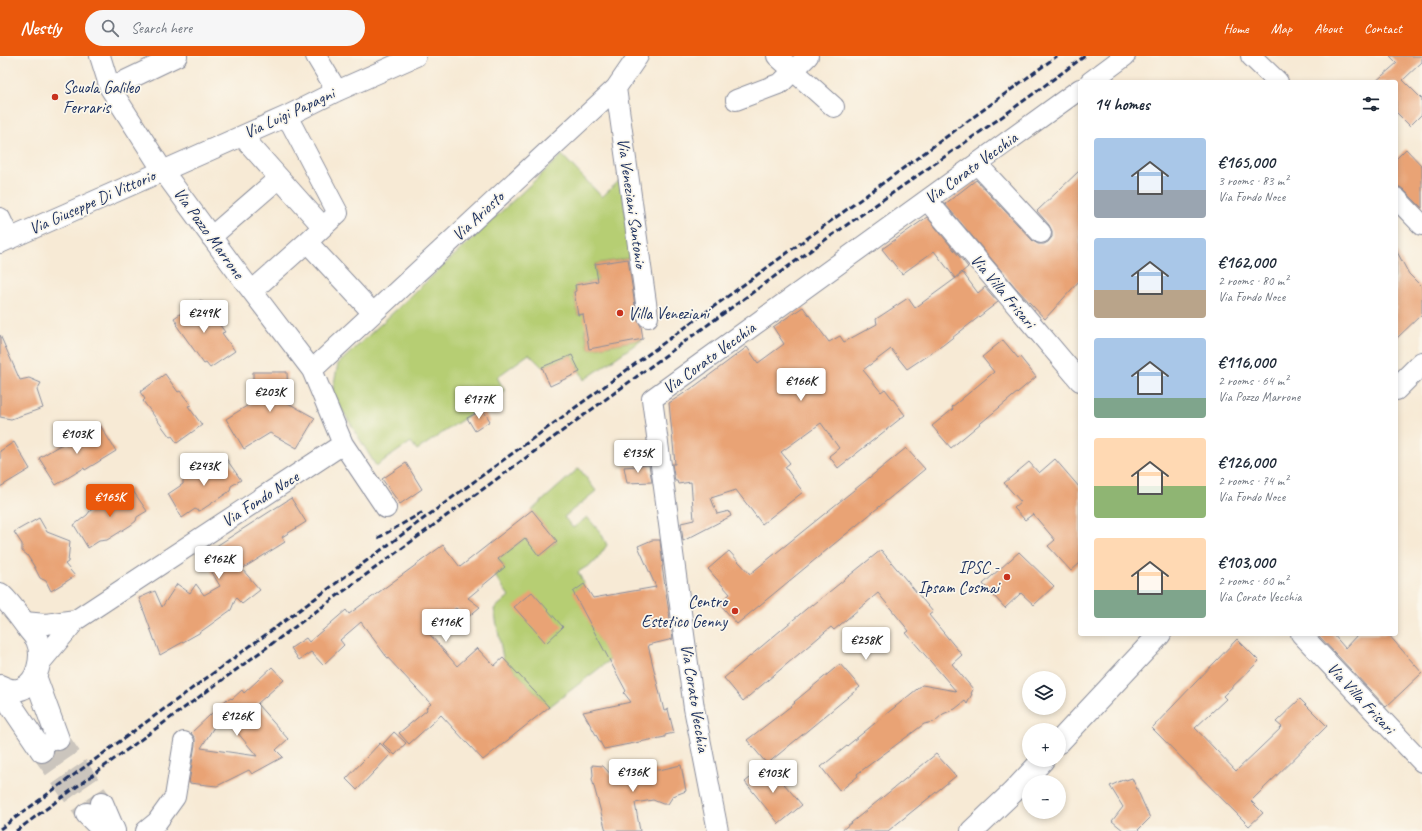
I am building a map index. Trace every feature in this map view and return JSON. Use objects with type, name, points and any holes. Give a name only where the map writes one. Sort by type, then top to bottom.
[{"type":"main road","points":[[1398,387],[1422,363]]},
{"type":"main road","points":[[0,594],[37,640],[40,651],[37,670],[50,745],[0,689]]},
{"type":"main road","points":[[1066,735],[1158,636]]},
{"type":"main road","points":[[0,686],[8,690],[20,690],[29,684],[37,670]]},
{"type":"main road","points":[[972,831],[1012,793],[1036,767]]},
{"type":"main road","points":[[104,831],[94,809],[114,831]]},
{"type":"street","name":"Via Pozzo Marrone","points":[[100,56],[110,88],[163,171],[252,292],[312,370],[343,444],[386,508]]},
{"type":"street","points":[[110,88],[177,56]]},
{"type":"street","points":[[316,56],[338,91]]},
{"type":"street","name":"Via Luigi Papagni","points":[[163,171],[287,116],[416,56]]},
{"type":"street","name":"Via Ariosto","points":[[312,370],[616,88],[638,56]]},
{"type":"street","points":[[776,56],[834,107]]},
{"type":"street","points":[[736,100],[781,83],[808,56]]},
{"type":"street","points":[[1093,80],[1125,56]]},
{"type":"street","points":[[1251,56],[1276,80]]},
{"type":"street","name":"Via Veneziani Santonio","points":[[616,88],[648,317]]},
{"type":"street","name":"Via Corato Vecchia","points":[[718,831],[694,708],[652,399],[1078,90]]},
{"type":"street","points":[[252,292],[338,213],[287,116]]},
{"type":"street","points":[[242,136],[322,227]]},
{"type":"street","points":[[977,164],[1041,233]]},
{"type":"street","name":"Via Giuseppe Di Vittorio","points":[[5,241],[163,171]]},
{"type":"street","points":[[211,237],[279,178]]},
{"type":"street","name":"Via Villa Frisari","points":[[928,200],[1078,379]]},
{"type":"street","points":[[1398,200],[1422,225]]},
{"type":"street","points":[[0,218],[5,241]]},
{"type":"street","points":[[307,242],[372,313]]},
{"type":"street","name":"Via Fondo Noce","points":[[37,670],[76,620],[343,444]]},
{"type":"street","name":"Via Fondo Noce","points":[[24,622],[46,624],[76,620]]},
{"type":"street","name":"Via Villa Frisari","points":[[1303,636],[1422,762]]},
{"type":"street","points":[[146,831],[157,822],[175,797],[184,742]]},
{"type":"green space","points":[[562,155],[602,197],[621,179],[631,258],[595,264],[598,281],[576,285],[576,291],[574,292],[578,315],[601,311],[604,326],[585,329],[589,349],[643,339],[584,380],[572,355],[542,367],[529,354],[497,377],[505,391],[417,450],[411,442],[376,466],[332,393],[338,364]]},
{"type":"green space","points":[[579,468],[596,491],[564,517],[573,528],[587,517],[601,533],[607,545],[596,561],[578,572],[584,584],[574,592],[610,660],[549,707],[503,658],[494,609],[509,596],[495,576],[505,567],[498,559],[525,538],[539,555],[557,542],[532,510]]},
{"type":"building","points":[[1390,56],[1422,56],[1422,62],[1403,80],[1422,99],[1422,114],[1410,126],[1398,114],[1398,80],[1377,80],[1397,63]]},
{"type":"building","points":[[1406,149],[1422,166],[1422,208],[1404,190],[1398,187],[1398,157]]},
{"type":"building","points":[[1078,172],[1078,282],[1045,319],[1016,288],[945,204],[976,180],[1033,241],[1038,244],[1044,244],[1052,237],[1052,231],[1037,211]]},
{"type":"building","points":[[927,217],[968,267],[955,278],[934,251],[902,274],[882,249]]},
{"type":"building","points":[[1398,254],[1409,274],[1422,287],[1422,314],[1398,337]]},
{"type":"building","name":"Villa Veneziani","points":[[628,259],[637,319],[641,326],[643,339],[589,349],[583,314],[578,315],[574,292],[576,291],[575,285],[598,281],[595,264]]},
{"type":"building","points":[[963,273],[978,293],[985,287],[998,302],[943,345],[907,369],[891,349],[863,370],[881,392],[885,389],[905,415],[838,468],[829,456],[839,448],[821,423],[781,452],[790,463],[785,467],[803,492],[762,524],[736,490],[711,498],[717,514],[729,511],[731,516],[683,541],[681,523],[694,520],[691,482],[678,484],[677,481],[675,481],[672,464],[675,464],[669,403],[695,386],[747,347],[758,363],[784,344],[773,327],[803,307],[829,342],[840,336],[844,342],[877,324],[876,319],[908,298],[915,308]]},
{"type":"building","points":[[201,300],[225,332],[222,333],[235,351],[210,368],[206,363],[204,364],[177,326],[178,325],[174,318]]},
{"type":"building","points":[[0,335],[20,380],[29,378],[41,383],[37,390],[43,408],[11,419],[0,417]]},
{"type":"building","points":[[1003,340],[1018,358],[1020,357],[1036,377],[951,448],[932,426],[994,372],[982,357]]},
{"type":"building","points":[[572,355],[580,372],[550,386],[542,367]]},
{"type":"building","points":[[253,372],[287,372],[288,403],[315,418],[297,448],[270,433],[244,449],[226,419],[253,402]]},
{"type":"building","points":[[165,374],[178,392],[180,391],[191,405],[188,406],[202,425],[177,443],[172,436],[170,437],[143,401],[145,399],[140,392]]},
{"type":"building","points":[[483,410],[490,421],[475,431],[467,418]]},
{"type":"building","points":[[100,425],[116,451],[85,470],[84,468],[56,485],[39,458],[65,442],[67,445]]},
{"type":"building","points":[[14,442],[30,469],[0,487],[0,451]]},
{"type":"building","points":[[906,448],[925,469],[737,624],[719,603],[730,594],[708,569],[729,551],[750,574]]},
{"type":"building","points":[[225,457],[241,480],[231,486],[230,491],[203,509],[199,511],[195,509],[182,518],[168,494],[183,484],[183,480],[208,464],[213,464]]},
{"type":"building","points":[[1055,459],[1078,486],[1078,565],[1071,571],[1048,546],[1055,540],[1033,514],[1025,520],[1014,508],[1021,502],[1004,483],[1029,462],[1039,473]]},
{"type":"building","points":[[406,463],[422,489],[400,504],[382,479]]},
{"type":"building","points":[[649,465],[652,482],[627,483],[624,467]]},
{"type":"building","points":[[131,488],[147,511],[137,517],[136,521],[131,525],[107,540],[99,541],[88,548],[74,525],[98,504]]},
{"type":"building","points":[[291,498],[306,522],[282,537],[285,542],[242,569],[260,590],[242,604],[236,598],[231,610],[199,633],[160,655],[139,598],[155,591],[162,607],[177,584],[190,593],[196,584],[204,595],[220,586],[211,571],[218,567],[207,552]]},
{"type":"building","points":[[532,510],[557,541],[539,556],[525,538],[498,559],[505,567],[468,598],[480,607],[467,618],[456,608],[426,630],[457,666],[477,648],[494,666],[503,658],[549,707],[483,760],[441,715],[409,744],[399,733],[427,710],[426,708],[431,704],[386,656],[361,622],[340,640],[344,645],[323,665],[311,652],[299,660],[291,648],[306,638],[309,642],[346,610],[349,614],[443,545],[460,567]]},
{"type":"building","points":[[39,518],[47,532],[70,541],[68,562],[65,564],[75,576],[51,591],[46,581],[40,578],[27,555],[22,551],[22,544],[14,532]]},
{"type":"building","points":[[652,540],[660,540],[662,566],[673,639],[648,645],[664,711],[668,709],[674,733],[665,735],[665,737],[604,749],[583,712],[631,702],[624,693],[626,691],[573,592],[584,584],[593,598],[656,587],[638,546]]},
{"type":"building","points":[[881,550],[933,612],[929,615],[962,655],[952,664],[973,689],[967,704],[965,701],[955,709],[943,714],[934,722],[924,724],[857,774],[858,776],[840,791],[821,767],[922,685],[956,691],[906,633],[909,631],[878,593],[834,630],[831,627],[743,701],[724,678],[812,604],[813,605]]},
{"type":"building","points":[[1019,552],[1054,586],[1034,605],[1021,593],[1005,608],[983,584]]},
{"type":"building","points":[[532,592],[563,627],[546,643],[514,607]]},
{"type":"building","points":[[1319,636],[1335,636],[1345,648],[1356,636],[1390,636],[1422,673],[1386,707]]},
{"type":"building","points":[[1237,639],[1259,661],[1223,696],[1226,699],[1195,728],[1236,771],[1282,727],[1276,722],[1300,699],[1327,726],[1251,801],[1263,813],[1249,826],[1152,728]]},
{"type":"building","points":[[840,664],[860,687],[767,764],[747,740],[795,703],[794,702]]},
{"type":"building","points":[[272,667],[284,680],[257,704],[288,739],[276,750],[283,757],[252,774],[249,770],[217,786],[189,783],[195,744],[195,738],[191,733],[227,699],[232,699],[242,690],[244,693]],"holes":[[[222,714],[257,756],[201,748]]]},
{"type":"building","points":[[394,732],[406,743],[395,755],[383,744]]},
{"type":"building","points":[[380,743],[391,754],[357,790],[346,779]]},
{"type":"building","points":[[936,754],[956,776],[888,831],[841,831]]},
{"type":"building","points":[[767,764],[802,805],[779,824],[745,782]]},
{"type":"building","points":[[592,765],[603,766],[616,780],[619,777],[614,767],[659,770],[681,765],[686,791],[673,796],[668,804],[663,804],[653,800],[635,803],[640,831],[606,831],[592,779]]},
{"type":"building","points":[[1132,778],[1150,818],[1137,831],[1124,831],[1112,821],[1123,807],[1110,786],[1125,779]]},
{"type":"tunnel","points":[[58,739],[102,803]]},
{"type":"tunnel","points":[[42,751],[87,814]]},
{"type":"railway","points":[[0,829],[1057,56]]},
{"type":"railway","points":[[16,831],[673,350],[818,245],[1003,116],[1085,56]]},
{"type":"railway","points":[[378,538],[423,512]]},
{"type":"place","name":"Scuola Galileo Ferraris","points":[[55,97]]},
{"type":"place","name":"Villa Veneziani","points":[[620,313]]},
{"type":"place","name":"IPSC - Ipsam Cosmai","points":[[1007,577]]},
{"type":"place","name":"Centro Estetico Genny","points":[[735,611]]}]
